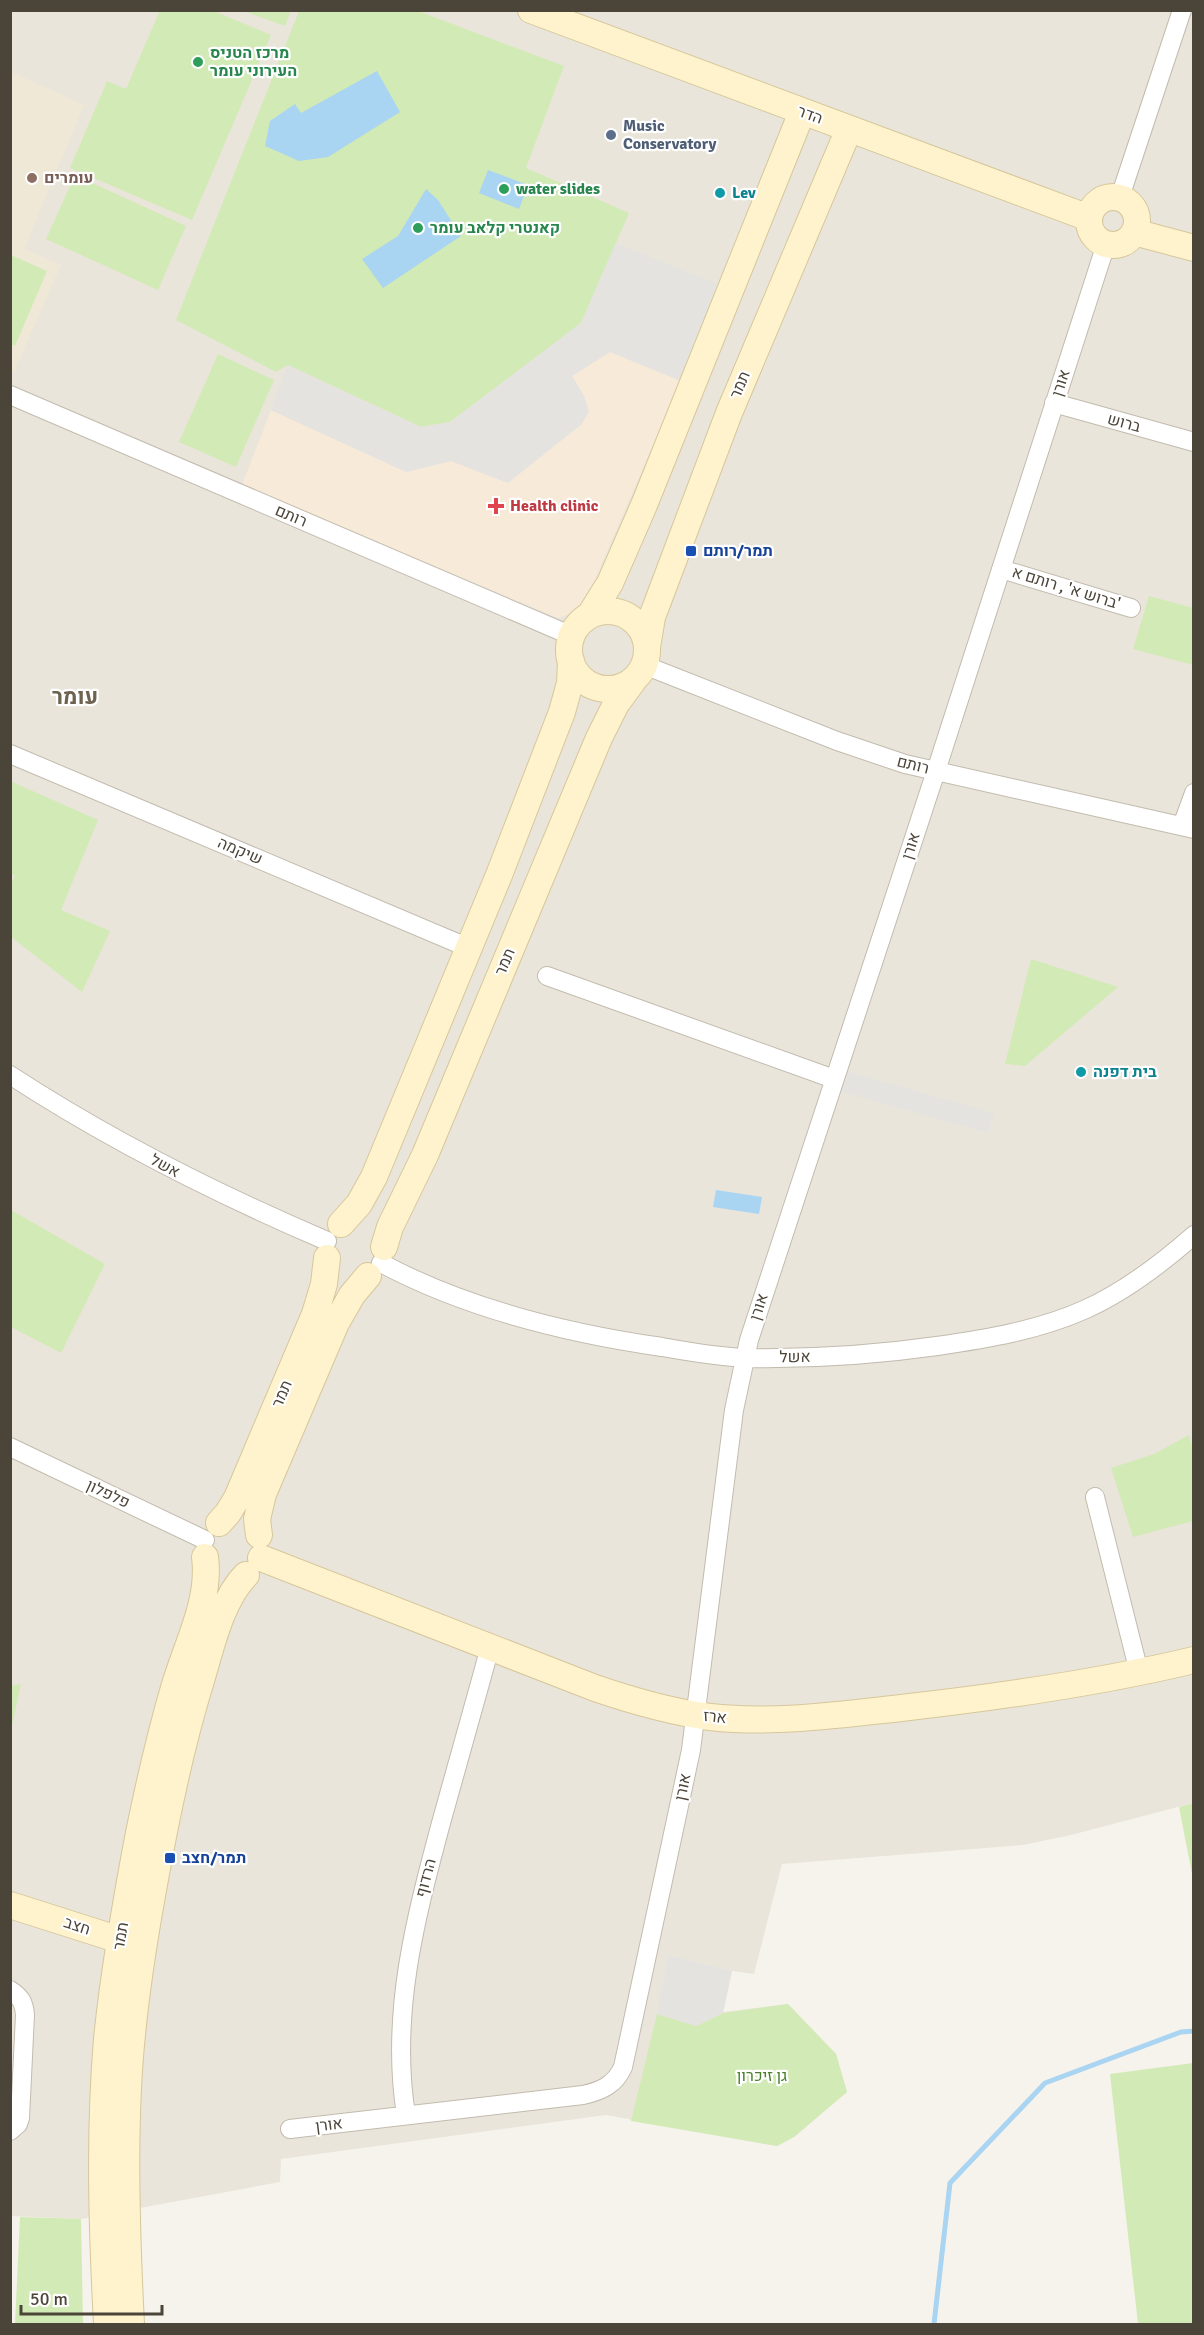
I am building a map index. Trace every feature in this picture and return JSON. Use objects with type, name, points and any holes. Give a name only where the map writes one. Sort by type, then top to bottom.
[{"type":"street","name":"הדר","points":[[531,10],[1089,218]]},
{"type":"street","points":[[1120,197],[1182,10]]},
{"type":"street","points":[[332,1241],[358,1221],[369,1224],[377,1231],[378,1262],[352,1279],[341,1275],[332,1268],[332,1241],[359,1204],[374,1178],[469,948],[562,712],[570,683],[571,649],[578,625],[590,615],[610,583],[644,506],[802,112]]},
{"type":"street","name":"תמר","points":[[107,2325],[102,2131],[107,2041],[187,1731],[224,1612],[234,1589],[255,1556],[258,1507],[336,1323],[352,1295],[378,1262],[390,1227],[425,1155],[599,738],[616,704],[641,664],[650,622],[716,444],[849,129]]},
{"type":"street","points":[[1106,197],[1120,197],[1134,209],[1137,223],[1134,232],[1124,242],[1115,245],[1106,244],[1094,236],[1089,218],[1098,202],[1106,197]]},
{"type":"street","points":[[1134,232],[1194,248]]},
{"type":"street","name":"אורן","points":[[290,2129],[583,2095],[605,2088],[615,2080],[625,2059],[691,1750],[734,1410],[757,1310],[936,771],[1106,244]]},
{"type":"street","name":"רותם","points":[[10,395],[571,649]]},
{"type":"street","name":"ברוש","points":[[1054,404],[1194,442]]},
{"type":"street","name":"ברוש א' , רותם א'","points":[[1000,568],[1131,608]]},
{"type":"street","points":[[571,649],[573,668],[583,680],[597,687],[611,689],[641,664],[645,639],[638,626],[626,616],[604,611],[590,615]]},
{"type":"street","name":"רותם","points":[[641,664],[861,750],[905,764],[975,782],[1188,828]]},
{"type":"street","name":"שיקמה","points":[[10,754],[469,948]]},
{"type":"street","points":[[10,762],[32,764]]},
{"type":"street","points":[[1188,828],[1194,793]]},
{"type":"street","points":[[547,976],[834,1079]]},
{"type":"street","name":"אשל","points":[[10,1075],[119,1142],[188,1179],[257,1211],[332,1241]]},
{"type":"street","name":"אשל","points":[[378,1262],[405,1276],[460,1298],[563,1328],[646,1345],[745,1358],[850,1356],[904,1351],[1008,1333],[1056,1321],[1114,1295],[1194,1235]]},
{"type":"street","name":"תמר","points":[[131,2325],[126,2220],[126,2132],[131,2043],[132,1942],[155,1761],[174,1687],[202,1599],[210,1540],[237,1498],[315,1314],[324,1284],[332,1241]]},
{"type":"street","name":"פלפלון","points":[[10,1447],[210,1540]]},
{"type":"street","points":[[1095,1497],[1139,1672]]},
{"type":"street","points":[[230,1520],[241,1521],[251,1526],[255,1556],[236,1578],[219,1574],[210,1567],[210,1540],[230,1520]]},
{"type":"street","name":"ארז","points":[[255,1556],[624,1698],[696,1715],[770,1720],[832,1715],[985,1697],[1139,1672],[1194,1660]]},
{"type":"street","name":"הרדוף","points":[[406,2115],[401,2088],[400,2049],[402,2001],[407,1964],[422,1895],[490,1647]]},
{"type":"street","name":"חצב","points":[[10,1905],[132,1942]]},
{"type":"street","points":[[10,1990],[18,1995],[24,2004],[25,2015],[20,2118],[18,2124],[10,2131]]},
{"type":"shaded area","name":"עומר","points":[[10,11],[1193,11],[1193,1803],[1071,1835],[1023,1845],[782,1864],[754,1974],[732,1971],[723,2012],[788,2004],[836,2054],[847,2092],[794,2137],[777,2146],[606,2115],[281,2159],[280,2182],[81,2219],[11,2216]]},
{"type":"shaded area","name":"עומרים","points":[[11,72],[84,105],[24,249],[61,265],[14,372],[11,370]]},
{"type":"shaded area","points":[[616,243],[722,286],[681,381],[610,352],[572,376],[584,396],[589,411],[582,424],[508,483],[451,461],[406,472],[271,410],[287,365],[421,427],[450,422],[581,323]]},
{"type":"shaded area","points":[[610,352],[681,381],[586,600],[575,612],[558,618],[242,485],[271,410],[406,472],[451,461],[508,483],[584,396],[572,376]]},
{"type":"shaded area","points":[[832,1067],[994,1113],[988,1133],[827,1088]]},
{"type":"shaded area","points":[[668,1955],[732,1971],[723,2013],[696,2026],[657,2014]]},
{"type":"green space","points":[[160,10],[214,11],[271,35],[192,220],[70,168],[107,81],[126,89]]},
{"type":"green space","points":[[244,11],[291,11],[285,26]]},
{"type":"green space","name":"קאנטרי קלאב עומר","points":[[299,11],[418,11],[564,66],[526,168],[629,213],[581,323],[450,422],[421,427],[288,365],[276,372],[176,320]]},
{"type":"green space","points":[[75,175],[186,226],[158,290],[46,239]]},
{"type":"green space","points":[[11,255],[47,271],[15,346],[11,344]]},
{"type":"green space","points":[[218,354],[274,380],[236,467],[179,442]]},
{"type":"green space","points":[[1149,596],[1193,608],[1193,665],[1133,649]]},
{"type":"green space","points":[[10,781],[98,820],[61,910],[110,931],[82,992],[11,937],[11,884],[15,876],[10,873]]},
{"type":"green space","points":[[1031,959],[1118,987],[1025,1066],[1005,1064]]},
{"type":"green space","points":[[11,1210],[105,1264],[61,1353],[11,1327]]},
{"type":"green space","points":[[1189,1435],[1193,1453],[1193,1521],[1133,1537],[1111,1468],[1154,1454]]},
{"type":"green space","points":[[21,1684],[11,1730],[11,1686]]},
{"type":"green space","points":[[1194,1803],[1193,1879],[1179,1807]]},
{"type":"green space","name":"גן זיכרון","points":[[788,2004],[836,2054],[847,2092],[794,2137],[777,2146],[631,2121],[657,2014],[696,2026],[723,2013]]},
{"type":"green space","points":[[1193,2063],[1193,2324],[1138,2324],[1110,2074]]},
{"type":"green space","points":[[20,2217],[81,2219],[83,2324],[15,2324]]},
{"type":"water","points":[[377,71],[400,112],[328,157],[299,161],[265,146],[270,121],[295,104],[301,113]]},
{"type":"water","name":"water slides","points":[[488,170],[528,185],[519,209],[479,193]]},
{"type":"water","points":[[426,189],[438,200],[461,236],[383,288],[362,259],[398,236]]},
{"type":"water","points":[[716,1190],[762,1197],[759,1214],[713,1207]]},
{"type":"waterway","points":[[934,2324],[950,2183],[1045,2083],[1181,2032],[1194,2031]]},
{"type":"place","name":"מרכז הטניס העירוני עומר","points":[[198,62]]},
{"type":"place","name":"Music Conservatory","points":[[611,135]]},
{"type":"place","name":"עומרים","points":[[32,178]]},
{"type":"place","name":"water slides","points":[[504,189]]},
{"type":"place","name":"Lev","points":[[720,193]]},
{"type":"place","name":"קאנטרי קלאב עומר","points":[[418,228]]},
{"type":"place","name":"Health clinic","points":[[496,506]]},
{"type":"place","name":"תמר/רותם","points":[[691,551]]},
{"type":"place","name":"בית דפנה","points":[[1081,1072]]},
{"type":"place","name":"תמר/חצב","points":[[170,1858]]},
{"type":"district","name":"עומר","points":[[75,696]]}]
